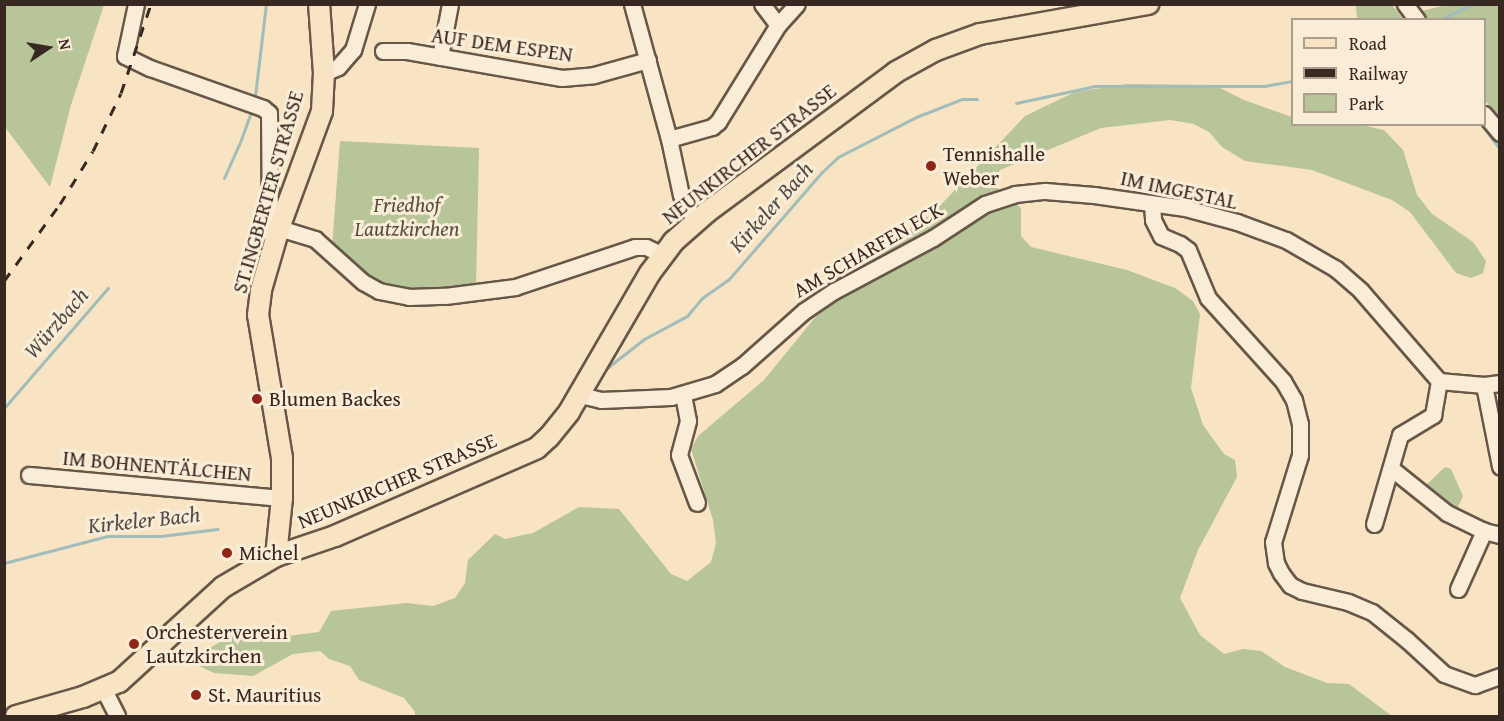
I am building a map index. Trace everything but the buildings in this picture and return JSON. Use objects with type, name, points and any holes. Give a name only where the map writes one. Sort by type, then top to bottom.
[{"type":"main road","name":"ST.INGBERTER STRASSE","points":[[276,556],[282,498],[280,439],[263,354],[258,315],[261,290],[277,235],[322,111],[324,73],[319,4]]},
{"type":"main road","name":"NEUNKIRCHER STRASSE","points":[[16,717],[104,690],[134,671],[223,587],[276,556],[335,536],[537,447],[558,428],[663,255],[695,221],[878,84],[936,50],[980,34],[1148,4]]},
{"type":"main road","name":"ST.INGBERTER STRASSE","points":[[282,498],[290,531],[298,549]]},
{"type":"street","points":[[136,4],[125,56],[150,68],[254,105],[269,113],[270,228],[277,235],[315,239],[363,282],[380,291],[409,297],[445,296],[515,287],[635,247],[646,247],[663,255]]},
{"type":"street","points":[[324,73],[338,67],[353,50],[367,4]]},
{"type":"street","points":[[440,57],[450,4]]},
{"type":"street","points":[[632,4],[669,139],[681,195],[695,221]]},
{"type":"street","points":[[762,4],[778,24]]},
{"type":"street","points":[[669,139],[712,127],[718,122],[778,24],[798,4]]},
{"type":"street","points":[[1405,4],[1416,18]]},
{"type":"street","name":"AUF DEM ESPEN","points":[[383,51],[440,57],[562,78],[594,75],[648,60]]},
{"type":"street","points":[[1486,115],[1500,134]]},
{"type":"street","name":"IM IMGESTAL","points":[[1022,192],[1064,192],[1185,208],[1265,231],[1287,240],[1336,269],[1378,308],[1439,381]]},
{"type":"street","name":"AM SCHARFEN ECK","points":[[579,395],[601,400],[683,395],[728,377],[804,311],[834,291],[933,238],[985,204],[1022,192]]},
{"type":"street","points":[[1152,204],[1153,220],[1161,236],[1188,250],[1208,298],[1283,381],[1294,400],[1300,424],[1300,455],[1273,542],[1276,563],[1281,573],[1290,585],[1302,591],[1348,602],[1372,612],[1444,674],[1474,685],[1500,676]]},
{"type":"street","points":[[1374,524],[1392,469],[1400,435],[1433,415],[1439,381],[1492,384],[1500,466]]},
{"type":"street","points":[[683,395],[688,421],[679,455],[698,504]]},
{"type":"street","points":[[1392,469],[1447,513],[1484,531],[1500,535]]},
{"type":"street","name":"IM BOHNENTÄLCHEN","points":[[29,475],[282,498]]},
{"type":"street","points":[[1458,589],[1484,531]]},
{"type":"street","points":[[104,690],[117,717]]},
{"type":"green space","points":[[5,4],[104,5],[71,105],[50,187],[5,127]]},
{"type":"green space","points":[[1356,5],[1392,5],[1402,18],[1357,18]]},
{"type":"green space","points":[[1446,5],[1499,5],[1499,119],[1486,101],[1486,18],[1423,18],[1418,12]]},
{"type":"green space","points":[[1127,84],[1214,85],[1244,100],[1291,117],[1291,126],[1366,126],[1384,130],[1403,150],[1417,195],[1432,214],[1473,242],[1486,261],[1483,273],[1471,278],[1456,273],[1410,212],[1392,200],[1312,170],[1245,161],[1222,147],[1209,132],[1194,124],[1170,120],[1101,128],[1000,170],[996,181],[999,190],[1021,208],[1021,236],[1031,247],[1127,270],[1175,288],[1193,301],[1200,314],[1191,388],[1203,425],[1224,454],[1235,460],[1237,477],[1198,550],[1180,598],[1200,635],[1224,654],[1243,649],[1261,651],[1285,667],[1327,683],[1349,684],[1392,716],[415,716],[415,712],[404,698],[359,680],[350,666],[329,659],[320,651],[293,654],[253,676],[214,673],[197,665],[197,655],[238,632],[252,630],[288,636],[319,632],[331,611],[407,603],[433,606],[455,598],[465,583],[468,560],[495,534],[505,539],[533,533],[579,507],[619,509],[671,574],[687,581],[711,562],[716,543],[713,520],[691,449],[698,436],[764,380],[826,304],[829,282],[865,247],[900,236],[933,213],[1025,116],[1075,92]]},
{"type":"green space","name":"Friedhof Lautzkirchen","points":[[340,141],[479,148],[476,288],[412,291],[374,283],[332,248]]},
{"type":"green space","points":[[1445,467],[1451,469],[1463,496],[1455,513],[1424,487]]},
{"type":"waterway","name":"Würzbach","points":[[255,96],[266,4]]},
{"type":"waterway","name":"Kirkeler Bach","points":[[1444,18],[1472,4]]},
{"type":"waterway","name":"Kirkeler Bach","points":[[1016,103],[1095,86],[1264,86],[1291,81]]},
{"type":"waterway","name":"Kirkeler Bach","points":[[607,368],[644,339],[687,316],[702,298],[729,279],[822,172],[838,157],[916,117],[962,99],[977,99]]},
{"type":"waterway","name":"Würzbach","points":[[224,178],[252,110]]},
{"type":"waterway","points":[[1483,126],[1500,149]]},
{"type":"waterway","name":"Würzbach","points":[[4,408],[108,288]]},
{"type":"waterway","name":"Kirkeler Bach","points":[[4,563],[108,536],[161,536],[218,529]]},
{"type":"railway","points":[[4,281],[60,204],[93,151],[121,93],[151,4]]},
{"type":"place","name":"Tennishalle Weber","points":[[931,166]]},
{"type":"place","name":"Blumen Backes","points":[[257,399]]},
{"type":"place","name":"Michel","points":[[227,553]]},
{"type":"place","name":"Orchesterverein Lautzkirchen","points":[[134,644]]},
{"type":"place","name":"St. Mauritius","points":[[196,695]]}]
